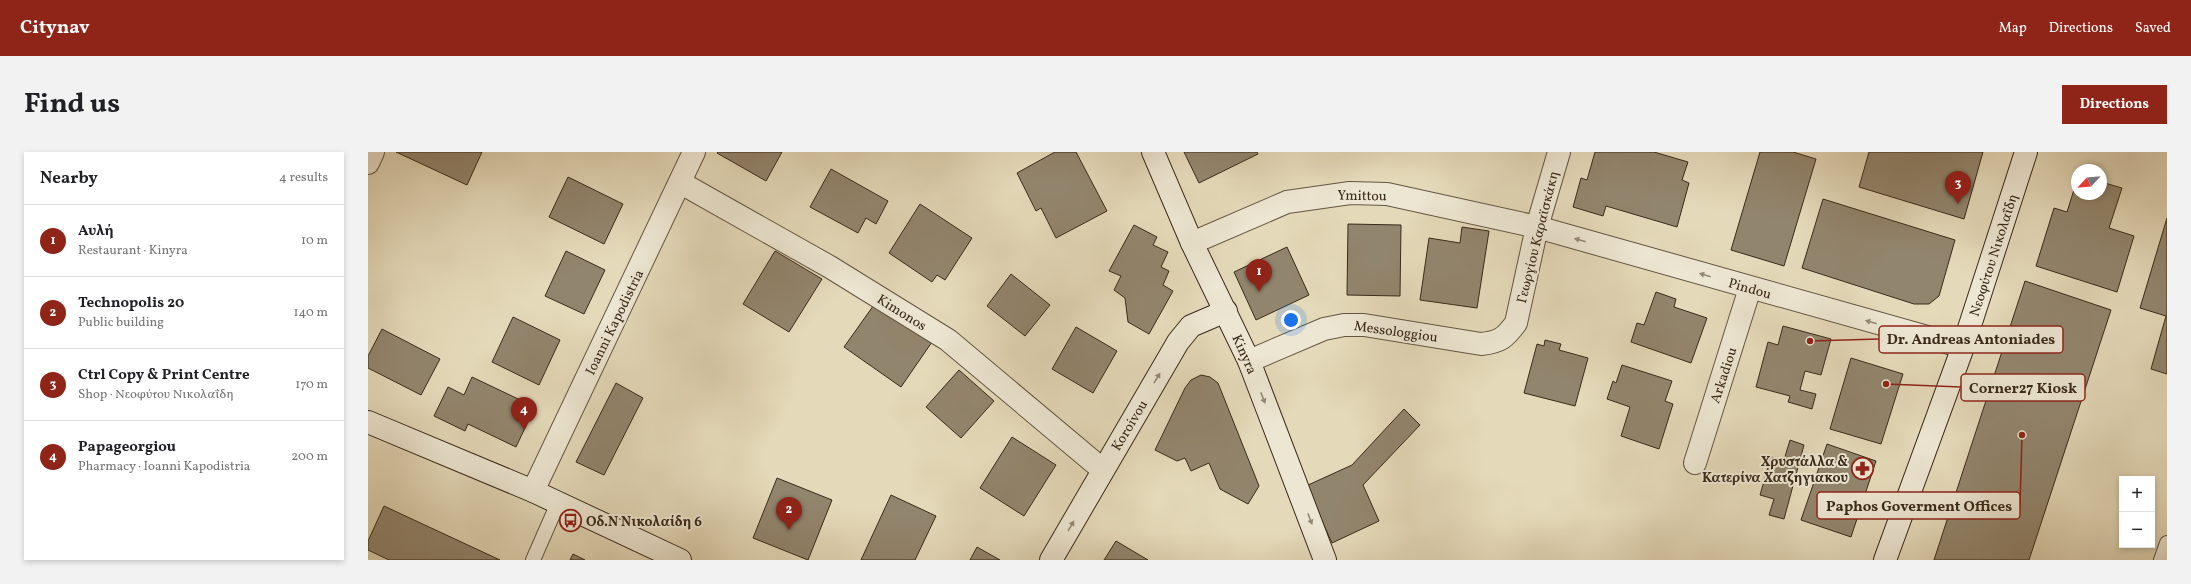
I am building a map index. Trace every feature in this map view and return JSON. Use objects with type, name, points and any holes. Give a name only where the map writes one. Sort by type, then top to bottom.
[{"type":"street","points":[[368,163],[373,152]]},
{"type":"street","name":"Ioanni Kapodistria","points":[[533,491],[681,184],[694,152]]},
{"type":"street","name":"Kinyra","points":[[1153,152],[1192,243],[1249,361],[1325,560]]},
{"type":"street","name":"Γεωργίου Καραϊσκάκη","points":[[1516,323],[1537,227],[1559,152]]},
{"type":"street","name":"Νεοφύτου Νικολαΐδη","points":[[1885,560],[1962,347],[2026,152]]},
{"type":"street","name":"Kimonos","points":[[681,184],[830,267],[948,340],[1103,470]]},
{"type":"street","name":"Ymittou","points":[[1192,243],[1287,202],[1350,193],[1387,194],[1537,227]]},
{"type":"street","name":"Pindou","points":[[1537,227],[1962,347]]},
{"type":"street","name":"Arkadiou","points":[[1695,463],[1750,288]]},
{"type":"street","name":"Koroivou","points":[[1051,560],[1178,342],[1191,326],[1226,311]]},
{"type":"street","name":"Messologgiou","points":[[1249,361],[1324,329],[1344,325],[1378,327],[1481,344],[1497,342],[1508,334],[1516,323]]},
{"type":"street","points":[[368,422],[533,491],[680,560]]},
{"type":"lane","points":[[533,560],[558,503]]},
{"type":"lane","points":[[2161,560],[2167,542]]},
{"type":"building","points":[[396,152],[482,152],[467,185]]},
{"type":"building","points":[[782,152],[766,181],[717,153]]},
{"type":"building","points":[[1055,152],[1076,152],[1107,211],[1056,238],[1041,208],[1036,211],[1017,173]]},
{"type":"building","points":[[1184,152],[1257,152],[1258,154],[1199,183]]},
{"type":"building","points":[[1595,152],[1654,152],[1688,162],[1682,180],[1689,183],[1677,227],[1606,206],[1603,216],[1573,207],[1581,178],[1587,180]]},
{"type":"building","points":[[1760,152],[1793,152],[1816,159],[1784,266],[1731,250]]},
{"type":"building","points":[[1869,152],[1983,152],[1964,219],[1859,187]]},
{"type":"building","points":[[831,169],[888,201],[876,224],[866,218],[858,233],[810,207]]},
{"type":"building","points":[[568,177],[623,204],[604,244],[549,217]]},
{"type":"building","points":[[2107,184],[2122,188],[2109,228],[2134,236],[2117,292],[2036,266],[2054,208],[2067,212],[2071,199],[2107,200]]},
{"type":"building","points":[[1823,199],[1955,240],[1939,296],[1929,304],[1914,304],[1802,268]]},
{"type":"building","points":[[920,204],[972,238],[945,280],[937,275],[932,282],[889,253]]},
{"type":"building","points":[[2167,218],[2167,374],[2151,369],[2166,316],[2140,308]]},
{"type":"building","points":[[1348,224],[1401,225],[1400,296],[1347,295]]},
{"type":"building","points":[[1134,225],[1157,237],[1153,245],[1168,252],[1161,267],[1169,271],[1163,285],[1173,291],[1149,334],[1128,322],[1125,298],[1114,290],[1121,276],[1109,271]]},
{"type":"building","points":[[1462,227],[1489,231],[1477,308],[1420,300],[1429,238],[1460,243]]},
{"type":"building","points":[[1287,247],[1309,295],[1256,320],[1234,272]]},
{"type":"building","points":[[566,251],[605,270],[584,314],[545,296]]},
{"type":"building","points":[[775,251],[822,279],[789,332],[743,304]]},
{"type":"building","points":[[1011,274],[1050,305],[1025,336],[987,306]]},
{"type":"building","points":[[2025,281],[2111,310],[2029,560],[1934,560]]},
{"type":"building","points":[[1656,292],[1676,299],[1674,307],[1707,318],[1691,363],[1631,342],[1637,323],[1644,325]]},
{"type":"building","points":[[876,302],[932,342],[901,387],[844,347]]},
{"type":"building","points":[[513,317],[560,340],[539,385],[492,362]]},
{"type":"building","points":[[1783,326],[1831,339],[1821,375],[1805,371],[1800,390],[1816,394],[1812,409],[1788,402],[1790,396],[1756,387],[1768,342],[1778,345]]},
{"type":"building","points":[[1076,327],[1117,351],[1093,393],[1052,369]]},
{"type":"building","points":[[382,329],[440,359],[421,395],[368,368],[368,356]]},
{"type":"building","points":[[1545,340],[1561,344],[1559,350],[1588,358],[1575,406],[1524,393],[1537,344],[1544,346]]},
{"type":"building","points":[[1851,358],[1903,374],[1881,444],[1830,429]]},
{"type":"building","points":[[1622,365],[1672,381],[1665,401],[1673,404],[1659,449],[1621,436],[1630,407],[1607,399],[1613,381],[1616,383]]},
{"type":"building","points":[[959,370],[994,401],[961,438],[926,407]]},
{"type":"building","points":[[1201,375],[1210,377],[1218,383],[1259,486],[1248,504],[1220,489],[1209,463],[1191,471],[1185,458],[1177,461],[1155,450],[1185,388],[1191,380]]},
{"type":"building","points":[[472,377],[535,407],[516,447],[468,424],[465,431],[434,416],[448,387],[464,395]]},
{"type":"building","points":[[616,383],[643,398],[604,475],[576,462]]},
{"type":"building","points":[[1404,409],[1420,425],[1363,485],[1379,521],[1332,543],[1306,486],[1352,465]]},
{"type":"building","points":[[1012,437],[1056,465],[1024,516],[980,488]]},
{"type":"building","points":[[1790,440],[1804,445],[1784,519],[1769,515],[1774,499],[1760,495],[1771,457],[1784,460]]},
{"type":"building","points":[[1827,444],[1876,461],[1851,537],[1801,520]]},
{"type":"building","points":[[777,478],[832,500],[808,560],[753,538]]},
{"type":"building","points":[[891,495],[936,516],[915,560],[861,560]]},
{"type":"building","points":[[384,506],[500,560],[389,560],[368,550],[368,541]]},
{"type":"building","points":[[1116,541],[1148,560],[1104,560]]},
{"type":"building","points":[[977,547],[1000,560],[970,560]]},
{"type":"building","points":[[573,554],[585,560],[570,560]]},
{"type":"place","name":"Ctrl Copy & Print Centre","points":[[1958,204]]},
{"type":"place","name":"Αυλή","points":[[1259,292]]},
{"type":"place","name":"Dr. Andreas Antoniades","points":[[1810,341]]},
{"type":"place","name":"Corner27 Kiosk","points":[[1886,384]]},
{"type":"place","name":"Papageorgiou","points":[[524,430]]},
{"type":"place","name":"Paphos Goverment Offices","points":[[2022,435]]},
{"type":"place","name":"Χρυστάλλα & Κατερίνα Χατζηγιακου","points":[[1863,469]]},
{"type":"place","name":"Οδ.Ν Νικολαίδη 6","points":[[570,521]]},
{"type":"place","name":"Technopolis 20","points":[[789,530]]}]
